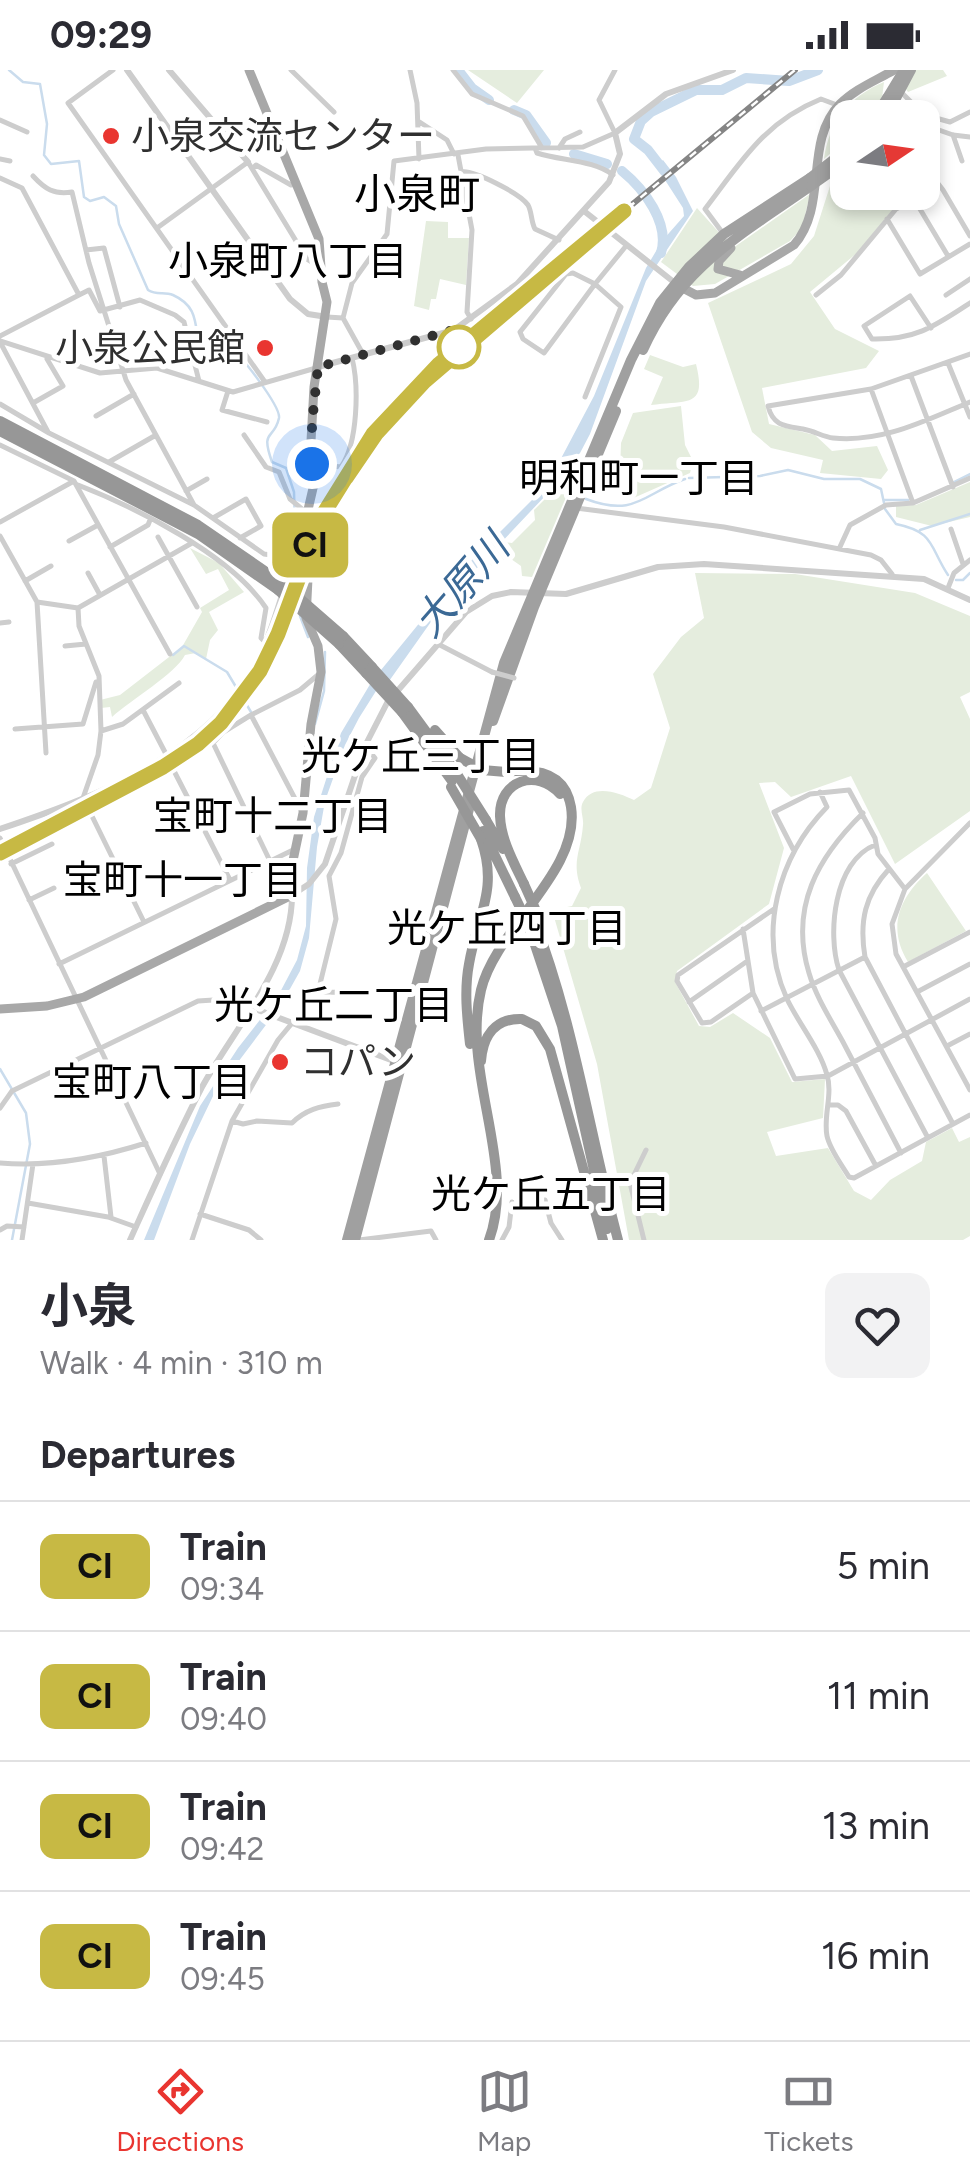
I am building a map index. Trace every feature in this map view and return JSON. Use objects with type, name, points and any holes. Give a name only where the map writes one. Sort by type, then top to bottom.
[{"type":"highway","points":[[891,100],[904,70]]},
{"type":"highway","points":[[891,100],[912,70]]},
{"type":"highway","points":[[354,1240],[398,1062],[489,734],[535,593],[648,339],[679,285],[708,258],[830,168]]},
{"type":"highway","points":[[398,1062],[412,992],[492,700],[644,330],[724,234],[811,182]]},
{"type":"highway","points":[[0,422],[185,518],[280,586],[341,640],[460,758],[482,770],[530,770],[552,776],[566,792],[572,819],[567,842],[552,874],[501,943],[476,1010],[476,1044],[496,1183],[496,1212],[487,1240]]},
{"type":"highway","points":[[0,431],[198,534],[280,586]]},
{"type":"highway","points":[[407,707],[423,746],[453,780],[483,830],[489,890],[468,965],[470,1043],[493,1193],[487,1240]]},
{"type":"highway","points":[[407,707],[520,890]]},
{"type":"highway","points":[[470,1043],[471,1009],[486,961],[497,940],[543,877],[564,834],[567,820],[563,798],[550,784],[532,778],[515,783],[502,802],[502,831],[520,890],[532,918],[548,957],[578,1059],[618,1240]]},
{"type":"highway","points":[[532,918],[562,1026],[606,1240]]},
{"type":"highway","points":[[484,1103],[482,1056],[487,1036],[495,1026],[508,1020],[531,1022],[542,1032],[550,1050],[606,1240]]},
{"type":"main road","points":[[0,1009],[46,1006],[76,999],[292,895],[291,870],[303,813],[311,724],[322,672],[318,646],[306,618],[309,560],[297,545],[314,484],[312,423],[327,317],[318,239],[249,70]]},
{"type":"main road","points":[[846,100],[889,73]]},
{"type":"main road","points":[[679,285],[696,294],[709,295],[782,254],[803,236],[812,212],[824,134],[830,122]]},
{"type":"main road","points":[[740,275],[720,271],[719,261],[754,225]]},
{"type":"street","points":[[114,70],[68,103],[261,383]]},
{"type":"street","points":[[127,70],[290,299],[308,314],[342,318]]},
{"type":"street","points":[[169,70],[250,165],[307,259],[321,267]]},
{"type":"street","points":[[291,70],[334,112]]},
{"type":"street","points":[[410,70],[420,159]]},
{"type":"street","points":[[452,70],[472,94],[523,116],[537,152],[558,160],[593,164],[613,175]]},
{"type":"street","points":[[363,355],[342,318],[352,283],[387,234],[394,161],[486,148],[583,147],[614,132],[666,94],[734,70]]},
{"type":"street","points":[[0,340],[100,373],[146,366],[228,391],[454,330],[517,284],[613,175],[620,154],[598,100],[616,72]]},
{"type":"street","points":[[889,73],[907,100]]},
{"type":"street","points":[[724,234],[705,209],[761,136],[781,119],[821,99],[830,100]]},
{"type":"street","points":[[940,120],[950,122],[970,112]]},
{"type":"street","points":[[0,120],[28,132]]},
{"type":"street","points":[[418,121],[447,140],[462,172],[472,230],[467,312],[471,319]]},
{"type":"street","points":[[940,130],[970,137]]},
{"type":"street","points":[[559,148],[565,139],[580,132]]},
{"type":"street","points":[[953,134],[962,161]]},
{"type":"street","points":[[0,159],[10,161]]},
{"type":"street","points":[[157,228],[250,165],[263,167],[291,186],[296,184]]},
{"type":"street","points":[[462,172],[472,170],[520,199],[530,208],[535,229],[559,240]]},
{"type":"street","points":[[33,176],[44,188],[59,194],[72,192],[123,372],[194,505]]},
{"type":"street","points":[[0,178],[22,188],[79,295]]},
{"type":"street","points":[[887,219],[920,274],[970,240],[940,187]]},
{"type":"street","points":[[816,295],[841,275],[887,219],[899,210]]},
{"type":"street","points":[[920,210],[948,257]]},
{"type":"street","points":[[584,211],[679,285]]},
{"type":"street","points":[[86,250],[104,248],[120,307]]},
{"type":"street","points":[[585,398],[622,307],[595,284],[573,272],[566,274],[522,328],[524,340],[544,354],[595,284],[628,248]]},
{"type":"street","points":[[946,294],[970,279]]},
{"type":"street","points":[[0,340],[89,290],[100,311],[140,300],[184,322],[199,382]]},
{"type":"street","points":[[931,328],[910,296],[864,326],[872,339],[897,340],[931,328],[970,303]]},
{"type":"street","points":[[0,340],[49,433]]},
{"type":"street","points":[[967,404],[886,436],[830,438],[779,425],[770,416],[768,406],[871,389],[970,354]]},
{"type":"street","points":[[33,403],[64,386],[45,356]]},
{"type":"street","points":[[312,464],[341,468],[350,455],[357,379],[352,358]]},
{"type":"street","points":[[948,363],[970,417]]},
{"type":"street","points":[[910,376],[953,488]]},
{"type":"street","points":[[871,389],[913,503]]},
{"type":"street","points":[[228,391],[222,410],[267,422]]},
{"type":"street","points":[[96,416],[134,394]]},
{"type":"street","points":[[0,404],[49,433],[194,505],[264,554],[276,556],[297,545]]},
{"type":"street","points":[[109,462],[156,435]]},
{"type":"street","points":[[0,829],[83,798],[167,756],[194,738],[232,700],[254,668],[266,642],[306,513],[290,499],[279,472],[266,467],[244,435]]},
{"type":"street","points":[[0,446],[150,520],[231,569],[266,608],[261,638],[266,642]]},
{"type":"street","points":[[186,490],[207,478]]},
{"type":"street","points":[[839,549],[850,525],[886,504],[913,503],[970,478]]},
{"type":"street","points":[[0,522],[75,482]]},
{"type":"street","points":[[75,482],[170,654]]},
{"type":"street","points":[[212,518],[246,500],[261,526],[240,538]]},
{"type":"street","points":[[576,508],[724,528],[839,549],[881,560],[892,574]]},
{"type":"street","points":[[110,547],[148,525],[150,520]]},
{"type":"street","points":[[69,541],[98,525]]},
{"type":"street","points":[[948,588],[954,573],[967,562],[950,530]]},
{"type":"street","points":[[0,536],[37,602],[46,753]]},
{"type":"street","points":[[158,537],[197,607]]},
{"type":"street","points":[[37,602],[78,608],[192,544]]},
{"type":"street","points":[[130,1240],[211,1071],[253,1008],[287,937],[292,895],[324,864],[365,746],[386,703],[480,601],[504,593],[566,594],[672,565],[704,564],[924,578],[970,600]]},
{"type":"street","points":[[25,581],[51,566]]},
{"type":"street","points":[[88,573],[100,595]]},
{"type":"street","points":[[78,608],[77,618],[99,676],[101,731],[98,755],[83,798]]},
{"type":"street","points":[[0,624],[9,622]]},
{"type":"street","points":[[66,646],[86,644]]},
{"type":"street","points":[[438,644],[492,672],[514,678]]},
{"type":"street","points":[[194,738],[210,740],[300,690],[322,672]]},
{"type":"street","points":[[15,729],[83,724],[99,676]]},
{"type":"street","points":[[101,731],[124,724],[178,683]]},
{"type":"street","points":[[143,709],[167,756]]},
{"type":"street","points":[[251,715],[303,813]]},
{"type":"street","points":[[226,729],[213,743],[270,861]]},
{"type":"street","points":[[192,1240],[232,1121],[262,1065],[291,1022],[318,992],[336,919],[330,876],[341,853],[362,778],[375,758],[365,746]]},
{"type":"street","points":[[172,767],[230,880]]},
{"type":"street","points":[[820,792],[827,807],[793,850],[781,880],[775,908],[774,950],[786,998],[828,1076],[827,1138],[849,1177],[970,1115]]},
{"type":"street","points":[[793,850],[774,812],[810,794],[852,792],[876,845],[905,890]]},
{"type":"street","points":[[88,810],[144,922]]},
{"type":"street","points":[[862,812],[821,861],[809,890],[803,946],[812,984],[901,1153]]},
{"type":"street","points":[[970,823],[905,890],[892,924],[896,954],[970,1090]]},
{"type":"street","points":[[0,838],[160,1174]]},
{"type":"street","points":[[11,864],[52,844]]},
{"type":"street","points":[[876,845],[869,846],[858,860],[837,898],[832,943],[839,970],[928,1138]]},
{"type":"street","points":[[59,964],[297,848]]},
{"type":"street","points":[[889,868],[868,898],[862,929],[864,956],[953,1124]]},
{"type":"street","points":[[28,900],[54,888]]},
{"type":"street","points":[[753,993],[707,1024],[698,1020],[678,975],[775,908]]},
{"type":"street","points":[[743,929],[753,993],[795,1079],[828,1076],[970,999]]},
{"type":"street","points":[[904,968],[970,932]]},
{"type":"street","points":[[761,1012],[864,956]]},
{"type":"street","points":[[689,1002],[746,962]]},
{"type":"street","points":[[917,992],[970,964]]},
{"type":"street","points":[[318,992],[412,992]]},
{"type":"street","points":[[0,1108],[14,1090],[198,1001],[228,999],[398,1062]]},
{"type":"street","points":[[947,1046],[970,1034]]},
{"type":"street","points":[[232,1121],[292,1123],[321,1106],[338,1104]]},
{"type":"street","points":[[828,1105],[846,1111],[876,1166]]},
{"type":"street","points":[[0,1163],[104,1156],[146,1143]]},
{"type":"street","points":[[644,1240],[630,1182],[644,1161],[646,1150]]},
{"type":"street","points":[[104,1156],[111,1218]]},
{"type":"street","points":[[22,1240],[28,1204],[28,1164]]},
{"type":"street","points":[[545,1200],[551,1223],[562,1240]]},
{"type":"street","points":[[502,1240],[509,1227],[512,1202]]},
{"type":"street","points":[[28,1204],[111,1218],[136,1227]]},
{"type":"street","points":[[200,1214],[249,1230],[260,1240]]},
{"type":"street","points":[[5,1227],[22,1227]]},
{"type":"street","points":[[354,1240],[431,1231],[436,1240]]},
{"type":"green space","points":[[468,70],[544,70],[517,103]]},
{"type":"green space","points":[[904,70],[943,70],[947,76],[908,92],[896,75]]},
{"type":"green space","points":[[884,82],[880,100],[855,100],[861,95]]},
{"type":"green space","points":[[830,186],[830,210],[892,210],[857,253],[810,292],[835,329],[879,351],[866,368],[762,388],[769,424],[815,435],[832,451],[877,446],[888,470],[881,479],[820,473],[823,460],[771,448],[752,432],[708,303],[791,264],[814,236]]},
{"type":"green space","points":[[810,194],[802,228],[790,241],[715,284],[693,286],[661,262],[697,208],[733,248]]},
{"type":"green space","points":[[426,221],[448,222],[448,238],[469,238],[466,285],[440,279],[429,310],[414,306]]},
{"type":"green space","points":[[650,355],[683,367],[696,364],[696,395],[684,401],[651,405],[663,377],[644,369]]},
{"type":"green space","points":[[681,406],[685,445],[693,461],[690,473],[629,500],[636,479],[620,472],[621,443],[633,413]]},
{"type":"green space","points":[[970,482],[970,517],[932,526],[896,517],[896,506],[916,505]]},
{"type":"green space","points":[[557,493],[567,495],[532,577],[522,576],[521,566],[511,559],[486,569],[482,566],[503,542],[512,543],[535,520],[534,510]]},
{"type":"green space","points":[[190,548],[219,563],[244,592],[209,612],[218,630],[210,640],[206,659],[196,653],[185,655],[163,678],[112,717],[110,707],[101,708],[100,700],[120,695],[182,647],[202,612],[200,608],[229,590],[218,569],[206,574]]},
{"type":"green space","points":[[695,573],[795,574],[915,593],[970,616],[970,692],[960,697],[970,719],[970,811],[895,864],[851,776],[791,797],[775,782],[759,783],[784,848],[769,904],[677,971],[675,982],[699,1026],[710,1027],[733,1013],[770,1038],[792,1082],[825,1079],[823,1118],[767,1132],[776,1156],[828,1148],[854,1191],[871,1200],[890,1180],[922,1161],[926,1142],[952,1128],[959,1142],[970,1137],[970,1236],[963,1240],[629,1240],[597,1064],[552,910],[572,906],[581,888],[577,863],[582,805],[587,796],[607,791],[634,800],[651,788],[670,728],[653,674],[681,637],[704,618]]},
{"type":"green space","points":[[927,873],[966,931],[908,962],[898,937],[899,914],[909,893]]},
{"type":"water","points":[[663,160],[693,211],[646,281],[590,434],[580,453],[560,474],[563,484],[570,488],[567,494],[546,495],[445,602],[359,718],[325,801],[309,938],[300,971],[281,1005],[214,1094],[190,1144],[154,1240],[144,1240],[200,1106],[277,998],[297,960],[306,926],[307,868],[314,817],[341,733],[372,681],[466,566],[547,485],[594,396],[646,268],[662,241],[684,216],[683,208],[656,166]]},
{"type":"waterway","points":[[9,70],[23,82],[40,84],[47,124],[44,155],[51,164],[79,161],[84,197],[90,201],[104,197],[116,206],[119,224],[148,290],[173,295],[186,303],[195,319],[198,339],[229,347],[267,392],[279,418],[268,439],[269,451],[272,462],[286,468],[294,492],[295,529]]},
{"type":"waterway","points":[[458,70],[472,88],[489,100]]},
{"type":"waterway","name":"大原川","points":[[665,172],[634,139],[641,121],[651,112],[696,90],[722,90],[746,78],[789,81],[818,70]]},
{"type":"waterway","points":[[514,110],[526,115],[546,143]]},
{"type":"waterway","points":[[574,154],[607,164]]},
{"type":"waterway","points":[[622,171],[653,208],[662,230],[661,253]]},
{"type":"waterway","points":[[689,478],[760,476],[788,470],[824,479],[860,479],[881,489],[884,503]]},
{"type":"waterway","points":[[954,482],[970,474]]},
{"type":"waterway","points":[[586,499],[628,505],[685,479]]},
{"type":"waterway","points":[[885,500],[908,500]]},
{"type":"waterway","points":[[885,509],[896,524],[925,536],[948,575]]},
{"type":"waterway","points":[[920,530],[970,514]]},
{"type":"waterway","points":[[303,594],[304,572]]},
{"type":"waterway","points":[[956,580],[963,580],[970,573]]},
{"type":"waterway","points":[[300,616],[308,637]]},
{"type":"waterway","points":[[173,655],[184,646],[227,672],[251,712]]},
{"type":"waterway","points":[[315,724],[324,691],[325,652]]},
{"type":"waterway","points":[[313,747],[317,760],[328,766]]},
{"type":"waterway","points":[[0,1069],[26,1113],[30,1144],[12,1240]]},
{"type":"railway","points":[[0,853],[126,789],[215,729],[237,706],[264,665],[328,504],[354,460],[386,419],[439,364],[795,70]]},
{"type":"train","name":"CI","points":[[0,853],[163,767],[221,723],[249,690],[270,653],[322,516],[373,434],[439,364],[624,211],[425,381],[376,434],[346,478]]},
{"type":"place","name":"小泉交流センター","points":[[111,136]]},
{"type":"place","name":"小泉公民館","points":[[265,348]]},
{"type":"place","name":"コパン","points":[[280,1062]]},
{"type":"district","name":"小泉町","points":[[417,194]]},
{"type":"district","name":"小泉町八丁目","points":[[288,261]]},
{"type":"district","name":"明和町一丁目","points":[[639,478]]},
{"type":"district","name":"光ケ丘三丁目","points":[[421,756]]},
{"type":"district","name":"宝町十二丁目","points":[[273,816]]},
{"type":"district","name":"宝町十一丁目","points":[[183,880]]},
{"type":"district","name":"光ケ丘四丁目","points":[[507,928]]},
{"type":"district","name":"光ケ丘二丁目","points":[[334,1005]]},
{"type":"district","name":"宝町八丁目","points":[[152,1082]]},
{"type":"district","name":"光ケ丘五丁目","points":[[551,1194]]},
{"type":"route","points":[[312,464],[318,367],[454,330],[459,347]]}]
